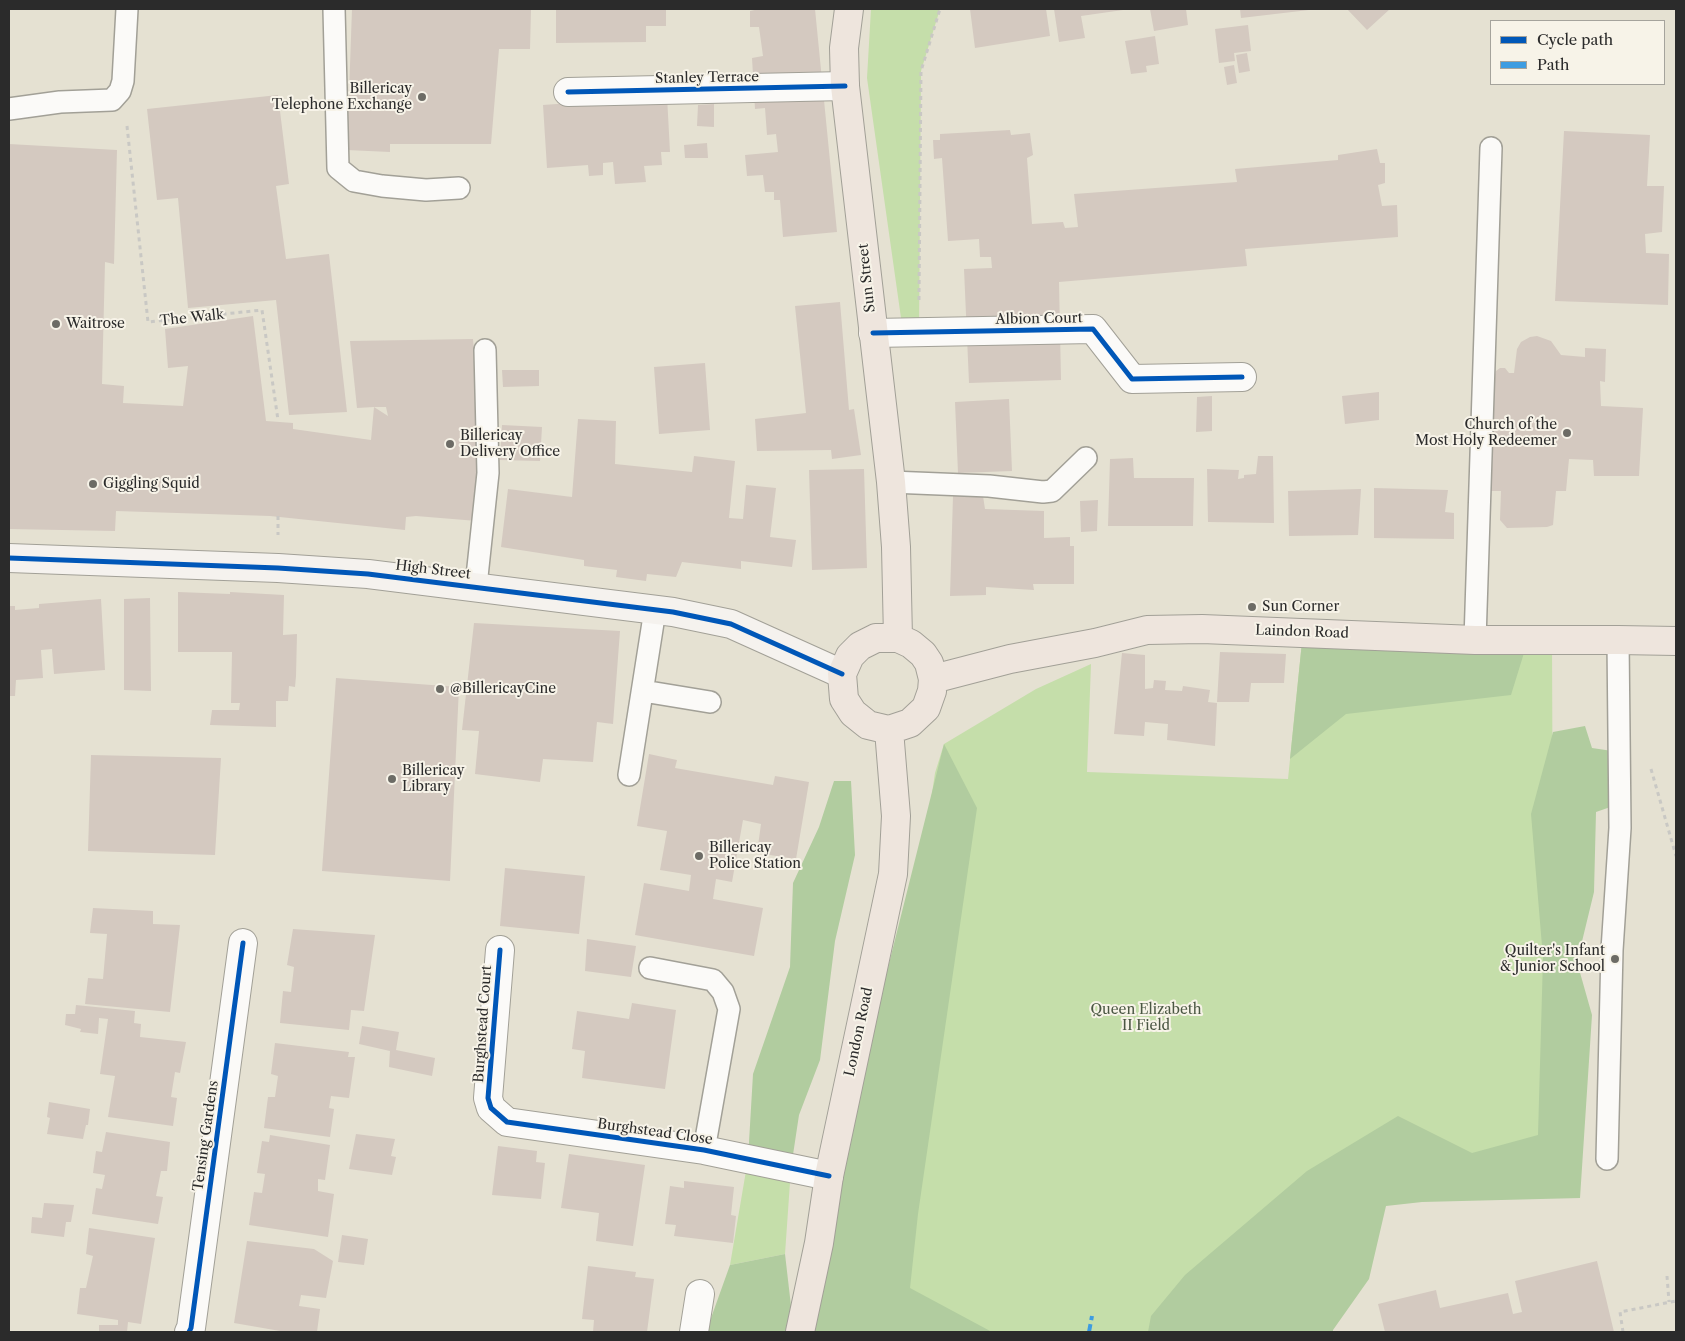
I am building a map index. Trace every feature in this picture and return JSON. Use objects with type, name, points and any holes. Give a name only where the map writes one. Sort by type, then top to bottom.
[{"type":"main road","name":"Sun Street","points":[[848,9],[844,48],[845,86],[892,482],[898,638]]},
{"type":"main road","name":"High Street","points":[[9,558],[278,568],[368,574],[476,586],[655,610],[731,624],[842,674]]},
{"type":"main road","name":"Laindon Road","points":[[933,679],[1010,659],[1095,643],[1147,630],[1212,629],[1475,640],[1676,641]]},
{"type":"main road","points":[[876,638],[898,638],[911,644],[923,654],[929,663],[933,679],[932,691],[926,708],[910,723],[890,730],[868,725],[853,713],[844,699],[842,674],[850,656],[860,646],[876,638]]},
{"type":"main road","name":"London Road","points":[[800,1332],[819,1243],[829,1176],[893,874],[896,816],[890,730]]},
{"type":"street","name":"Stanley Terrace","points":[[568,92],[845,86]]},
{"type":"street","name":"Albion Court","points":[[873,333],[1093,329],[1132,379],[1242,377]]},
{"type":"street","name":"Tensing Gardens","points":[[189,1332],[243,942]]},
{"type":"street","name":"Burghstead Court","points":[[500,950],[488,1098],[491,1108],[507,1122]]},
{"type":"street","name":"Burghstead Close","points":[[507,1122],[704,1150],[829,1176]]},
{"type":"street","points":[[694,1332],[700,1294]]},
{"type":"lane","points":[[9,109],[60,102],[112,100],[120,91],[123,81],[127,9]]},
{"type":"lane","points":[[334,9],[338,168],[354,182],[426,190],[459,188]]},
{"type":"lane","points":[[1475,640],[1490,148]]},
{"type":"lane","points":[[476,586],[488,473],[485,350]]},
{"type":"lane","points":[[892,482],[989,486],[1043,492],[1052,491],[1086,458]]},
{"type":"lane","points":[[629,775],[655,610]]},
{"type":"lane","points":[[1607,1159],[1612,950],[1620,828],[1618,640]]},
{"type":"lane","points":[[642,690],[710,702]]},
{"type":"lane","points":[[650,968],[713,980],[723,992],[729,1009],[704,1150]]},
{"type":"path","points":[[919,332],[921,71],[940,9]]},
{"type":"path","points":[[1667,1276],[1669,1302]]},
{"type":"path","points":[[1623,1332],[1620,1312],[1676,1301]]},
{"type":"green space","points":[[871,9],[940,9],[921,71],[919,332],[903,332],[867,78]]},
{"type":"green space","name":"Queen Elizabeth II Field","points":[[1303,632],[1552,640],[1554,1167],[1325,1185],[1333,1332],[852,1332],[935,773],[944,744],[1036,689],[1091,664],[1087,772],[1288,779]]},
{"type":"green space","points":[[1303,632],[1528,640],[1511,695],[1346,714],[1290,759]]},
{"type":"green space","points":[[1585,726],[1592,748],[1619,752],[1619,804],[1596,812],[1594,892],[1577,962],[1592,1015],[1580,1198],[1422,1202],[1386,1206],[1369,1279],[1333,1332],[1148,1332],[1151,1316],[1185,1275],[1307,1171],[1398,1116],[1472,1153],[1538,1135],[1543,958],[1531,814],[1553,732]]},
{"type":"green space","points":[[944,744],[977,808],[918,1214],[910,1288],[992,1332],[800,1332],[819,1243]]},
{"type":"green space","points":[[834,781],[851,781],[855,855],[835,941],[820,1060],[799,1115],[791,1168],[748,1159],[753,1074],[790,967],[793,883],[819,827]]},
{"type":"green space","points":[[748,1159],[791,1168],[785,1254],[730,1265]]},
{"type":"green space","points":[[785,1254],[794,1332],[706,1332],[730,1265]]},
{"type":"building","name":"Billericay Telephone Exchange","points":[[352,9],[531,9],[530,49],[499,49],[491,144],[390,144],[390,152],[347,150]]},
{"type":"building","points":[[556,9],[666,9],[666,26],[646,26],[646,42],[556,43]]},
{"type":"building","points":[[759,9],[815,9],[837,232],[783,237],[780,200],[774,200],[774,192],[765,192],[763,175],[747,176],[745,155],[778,152],[776,134],[767,135],[765,108],[755,109],[752,58],[763,56],[759,27],[750,27],[750,11]]},
{"type":"building","points":[[970,9],[1046,9],[1050,36],[975,48]]},
{"type":"building","points":[[1054,9],[1123,10],[1081,16],[1085,38],[1059,42]]},
{"type":"building","points":[[1150,9],[1186,9],[1188,25],[1154,31]]},
{"type":"building","points":[[1240,9],[1309,9],[1309,10],[1241,18]]},
{"type":"building","points":[[1347,9],[1390,9],[1367,30]]},
{"type":"building","points":[[1248,25],[1251,51],[1234,53],[1235,61],[1219,63],[1215,29]]},
{"type":"building","points":[[1155,36],[1159,64],[1146,66],[1147,72],[1131,74],[1125,41]]},
{"type":"building","points":[[1247,53],[1250,71],[1239,73],[1236,55]]},
{"type":"building","points":[[1234,65],[1237,83],[1227,85],[1224,67]]},
{"type":"building","points":[[278,95],[289,184],[276,186],[286,259],[329,254],[347,412],[289,415],[276,300],[188,308],[178,198],[157,200],[147,109]]},
{"type":"building","points":[[667,96],[670,152],[661,152],[662,165],[644,166],[646,182],[615,184],[613,162],[603,163],[603,175],[589,176],[588,165],[547,168],[543,105]]},
{"type":"building","points":[[714,104],[714,127],[697,126],[698,105]]},
{"type":"building","points":[[1010,130],[1011,135],[1030,133],[1033,155],[1027,158],[1032,224],[1063,222],[1065,228],[1078,227],[1074,194],[1237,182],[1235,169],[1338,160],[1338,155],[1377,149],[1380,163],[1385,163],[1385,183],[1378,185],[1382,206],[1397,205],[1398,237],[1245,249],[1247,266],[1059,282],[1061,380],[969,383],[964,269],[992,268],[991,257],[980,257],[979,239],[948,241],[942,158],[934,159],[933,140],[940,140],[940,134]]},
{"type":"building","points":[[1564,131],[1650,135],[1647,186],[1664,186],[1662,232],[1645,234],[1646,253],[1669,254],[1668,305],[1555,301]]},
{"type":"building","points":[[707,143],[708,158],[685,158],[684,145]]},
{"type":"building","points":[[9,144],[117,150],[114,264],[105,262],[102,384],[124,386],[123,403],[183,406],[188,366],[168,368],[165,329],[253,316],[266,421],[293,423],[293,429],[371,440],[374,407],[357,408],[350,341],[473,339],[484,472],[477,521],[416,516],[406,517],[405,530],[270,516],[116,511],[115,531],[9,529]],"holes":[[[374,407],[386,407],[388,416]]]},
{"type":"building","points":[[840,302],[849,410],[854,409],[861,455],[832,459],[831,450],[757,451],[755,419],[806,413],[795,306]]},
{"type":"building","name":"Church of the Most Holy Redeemer","points":[[1537,336],[1551,341],[1561,355],[1585,357],[1585,348],[1606,349],[1605,382],[1600,381],[1601,406],[1643,408],[1639,476],[1594,476],[1593,460],[1569,459],[1566,491],[1556,491],[1553,525],[1547,527],[1507,528],[1500,520],[1501,491],[1491,491],[1493,381],[1496,371],[1500,368],[1505,368],[1509,373],[1514,373],[1517,349],[1521,342],[1530,337]]},
{"type":"building","points":[[705,363],[710,430],[659,434],[654,367]]},
{"type":"building","points":[[502,370],[539,370],[539,386],[503,387]]},
{"type":"building","points":[[1379,392],[1379,420],[1345,424],[1342,396]]},
{"type":"building","points":[[1212,396],[1212,431],[1196,432],[1197,397]]},
{"type":"building","points":[[1009,399],[1012,471],[958,473],[955,402]]},
{"type":"building","points":[[578,419],[616,421],[615,464],[692,472],[694,456],[735,461],[729,518],[743,519],[746,485],[776,488],[770,537],[796,540],[792,567],[741,561],[741,569],[682,562],[676,577],[647,574],[646,581],[616,577],[617,570],[584,566],[584,560],[501,547],[508,489],[572,497]]},
{"type":"building","points":[[502,425],[542,427],[540,461],[500,460]]},
{"type":"building","points":[[1258,456],[1273,456],[1274,523],[1208,522],[1207,469],[1239,470],[1238,479],[1244,478],[1244,475],[1256,474]]},
{"type":"building","points":[[1133,458],[1134,478],[1194,478],[1193,526],[1108,526],[1110,459]]},
{"type":"building","points":[[864,469],[867,568],[812,570],[809,470]]},
{"type":"building","points":[[1374,488],[1448,490],[1445,512],[1454,513],[1454,539],[1374,538]]},
{"type":"building","points":[[1361,489],[1358,535],[1289,536],[1288,491]]},
{"type":"building","points":[[953,496],[983,496],[985,509],[1044,511],[1044,538],[1070,537],[1070,546],[1074,546],[1074,584],[1033,584],[1034,590],[986,587],[986,595],[950,596]]},
{"type":"building","points":[[1098,500],[1097,531],[1081,532],[1080,501]]},
{"type":"building","points":[[178,592],[284,595],[283,635],[297,634],[296,676],[295,687],[289,686],[288,701],[276,701],[276,727],[210,725],[212,710],[239,710],[240,703],[231,703],[232,652],[178,652]]},
{"type":"building","points":[[150,598],[151,691],[124,690],[124,599]]},
{"type":"building","points":[[101,599],[105,670],[54,674],[52,649],[41,650],[43,678],[16,680],[15,696],[9,696],[9,606],[15,606],[15,610],[39,608],[39,604]]},
{"type":"building","points":[[474,623],[620,631],[613,724],[597,722],[593,762],[543,759],[540,782],[475,774],[479,731],[462,730]]},
{"type":"building","points":[[1220,652],[1286,654],[1284,683],[1251,683],[1249,702],[1217,702]]},
{"type":"building","points":[[1122,653],[1145,655],[1145,689],[1153,688],[1154,680],[1166,681],[1165,690],[1182,691],[1183,686],[1210,690],[1208,702],[1217,703],[1215,746],[1167,740],[1168,724],[1145,722],[1144,736],[1114,734]]},
{"type":"building","name":"Billericay Library","points":[[336,678],[459,687],[450,881],[322,871]]},
{"type":"building","name":"Billericay Police Station","points":[[649,754],[677,760],[675,768],[773,785],[775,776],[809,782],[796,859],[757,853],[761,824],[743,820],[732,882],[716,879],[713,899],[763,908],[754,956],[635,935],[644,883],[689,891],[691,875],[660,870],[667,831],[637,826]]},
{"type":"building","points":[[91,755],[221,758],[215,855],[88,851]]},
{"type":"building","points":[[505,868],[585,876],[579,934],[500,926]]},
{"type":"building","points":[[93,908],[153,911],[153,924],[180,925],[170,1012],[85,1004],[88,978],[103,979],[107,934],[90,933]]},
{"type":"building","points":[[293,929],[375,935],[364,1011],[351,1010],[349,1030],[280,1023],[283,991],[291,992],[294,967],[287,965]]},
{"type":"building","points":[[587,939],[636,946],[631,977],[585,971]]},
{"type":"building","points":[[632,1003],[676,1010],[665,1089],[582,1078],[585,1051],[572,1049],[577,1011],[629,1019]]},
{"type":"building","points":[[76,1005],[135,1011],[134,1023],[141,1024],[140,1037],[186,1042],[180,1073],[175,1072],[171,1097],[177,1098],[173,1126],[108,1117],[115,1076],[100,1074],[108,1019],[99,1018],[98,1034],[80,1032],[81,1029],[65,1025],[66,1014],[75,1014]]},
{"type":"building","points":[[362,1026],[399,1032],[396,1050],[435,1058],[432,1076],[389,1067],[390,1051],[359,1044]]},
{"type":"building","points":[[275,1043],[349,1052],[348,1057],[355,1057],[349,1098],[331,1096],[329,1108],[334,1109],[330,1137],[264,1128],[268,1097],[275,1097],[278,1076],[271,1074]]},
{"type":"building","points":[[49,1102],[90,1109],[88,1125],[86,1125],[83,1139],[47,1134],[50,1118],[47,1117]]},
{"type":"building","points":[[106,1132],[170,1142],[167,1171],[161,1171],[156,1196],[163,1197],[158,1224],[92,1214],[96,1188],[102,1189],[105,1175],[93,1173],[96,1151],[102,1152]]},
{"type":"building","points":[[356,1134],[395,1139],[391,1156],[396,1157],[392,1175],[349,1169]]},
{"type":"building","points":[[270,1135],[330,1145],[325,1180],[318,1179],[318,1191],[334,1194],[328,1237],[249,1225],[254,1192],[262,1193],[265,1174],[257,1173],[262,1141],[269,1142]]},
{"type":"building","points":[[498,1146],[537,1151],[536,1162],[545,1163],[541,1199],[492,1195]]},
{"type":"building","points":[[569,1154],[645,1165],[633,1246],[596,1241],[599,1213],[561,1208]]},
{"type":"building","points":[[684,1181],[734,1187],[731,1215],[736,1216],[733,1243],[674,1236],[676,1225],[665,1224],[670,1186],[684,1188]]},
{"type":"building","points":[[44,1203],[74,1205],[71,1222],[66,1222],[64,1237],[31,1233],[32,1217],[42,1218]]},
{"type":"building","points":[[89,1228],[155,1238],[141,1324],[128,1322],[127,1332],[99,1332],[99,1325],[118,1325],[118,1320],[77,1314],[80,1288],[86,1288],[93,1256],[86,1254]]},
{"type":"building","points":[[342,1235],[368,1239],[364,1265],[338,1262]]},
{"type":"building","points":[[247,1241],[314,1249],[333,1261],[326,1298],[301,1295],[299,1306],[320,1309],[317,1332],[286,1332],[234,1323]]},
{"type":"building","points":[[1597,1261],[1614,1332],[1385,1332],[1378,1304],[1436,1290],[1440,1308],[1508,1293],[1513,1314],[1522,1312],[1515,1281]]},
{"type":"building","points":[[588,1266],[636,1272],[635,1277],[654,1279],[647,1332],[593,1332],[594,1320],[582,1319]]},
{"type":"marked path","points":[[1089,1332],[1092,1316]]},
{"type":"cycle path","points":[[568,92],[845,86]]},
{"type":"cycle path","points":[[873,333],[1093,329],[1132,379],[1242,377]]},
{"type":"cycle path","points":[[9,558],[278,568],[368,574],[673,612],[731,624],[842,674]]},
{"type":"cycle path","points":[[189,1332],[243,943]]},
{"type":"cycle path","points":[[500,950],[488,1098],[491,1108],[507,1122],[704,1150],[829,1176]]},
{"type":"place","name":"Billericay Telephone Exchange","points":[[422,97]]},
{"type":"place","name":"Waitrose","points":[[56,324]]},
{"type":"place","name":"Church of the Most Holy Redeemer","points":[[1567,433]]},
{"type":"place","name":"Billericay Delivery Office","points":[[450,444]]},
{"type":"place","name":"Giggling Squid","points":[[93,484]]},
{"type":"place","name":"Sun Corner","points":[[1252,607]]},
{"type":"place","name":"@BillericayCine","points":[[440,689]]},
{"type":"place","name":"Billericay Library","points":[[392,779]]},
{"type":"place","name":"Billericay Police Station","points":[[699,856]]},
{"type":"place","name":"Quilter's Infant & Junior School","points":[[1615,959]]}]
